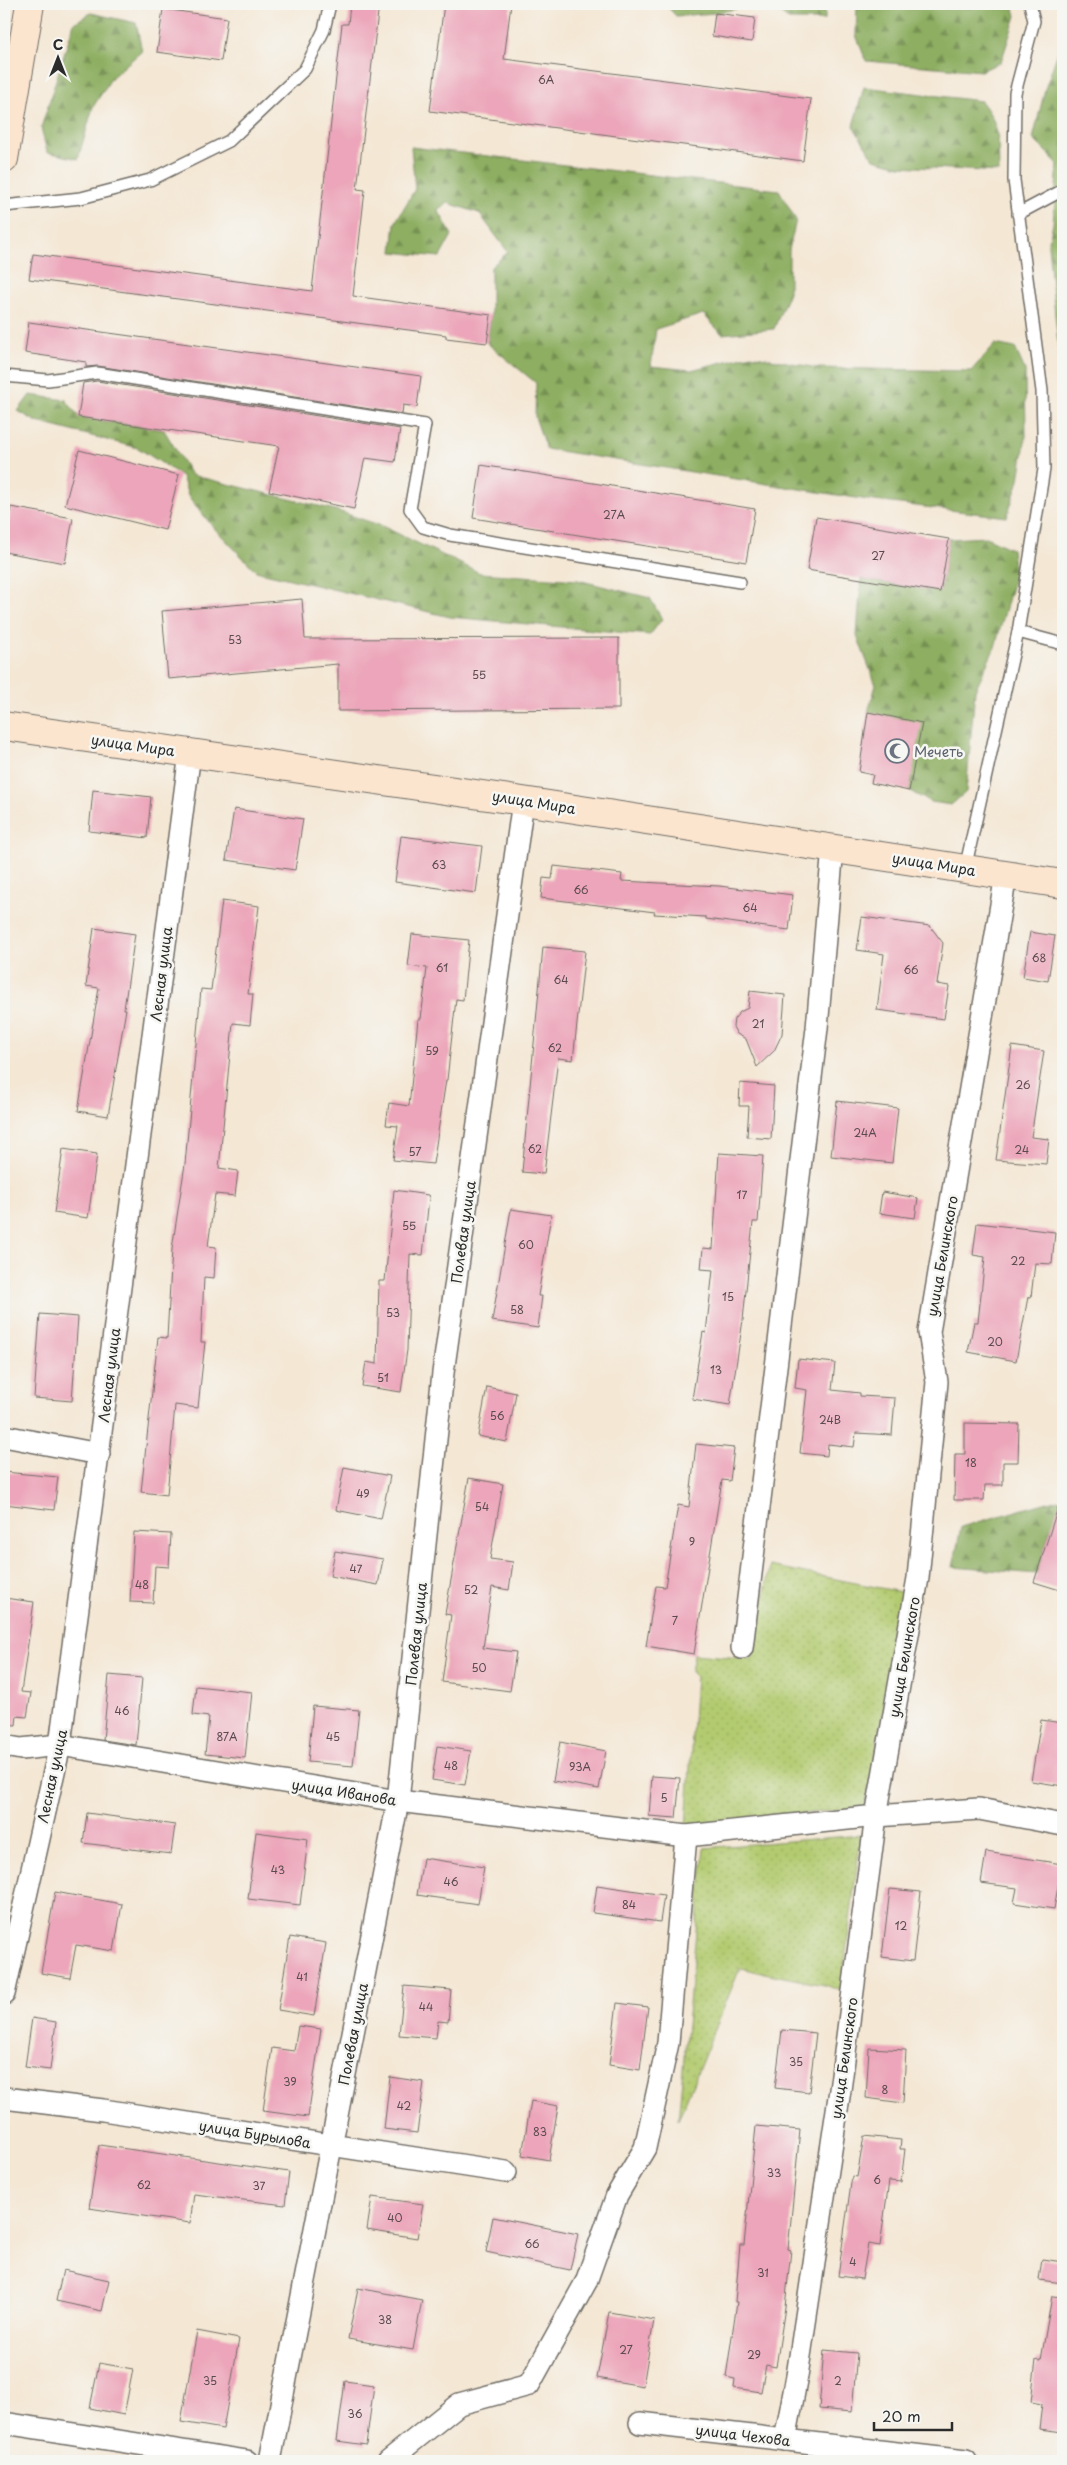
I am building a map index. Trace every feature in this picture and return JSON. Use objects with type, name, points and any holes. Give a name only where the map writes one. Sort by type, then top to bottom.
[{"type":"street","points":[[4,159],[12,61],[30,4]]},
{"type":"street","name":"улица Мира","points":[[4,726],[523,801],[1063,884]]},
{"type":"street","name":"Лесная улица","points":[[4,1994],[60,1745],[190,753]]},
{"type":"street","name":"Полевая улица","points":[[270,2461],[398,1801],[443,1374],[523,801]]},
{"type":"street","points":[[742,1648],[817,1028],[833,848]]},
{"type":"street","name":"улица Белинского","points":[[784,2440],[797,2376],[840,2090],[876,1816],[918,1578],[936,1382],[929,1332],[1006,875]]},
{"type":"street","points":[[4,1436],[99,1454]]},
{"type":"street","name":"улица Иванова","points":[[4,1746],[21,1749],[60,1745],[398,1801],[686,1836],[876,1816],[979,1809],[1063,1826]]},
{"type":"street","points":[[388,2461],[459,2404],[529,2385],[586,2282],[617,2196],[645,2148],[668,2043],[686,1836]]},
{"type":"street","name":"улица Бурылова","points":[[4,2098],[103,2110],[506,2172]]},
{"type":"street","points":[[4,2423],[246,2461]]},
{"type":"street","name":"улица Чехова","points":[[640,2423],[966,2461]]},
{"type":"lane","points":[[4,206],[81,198],[150,180],[229,141],[305,69],[324,30],[330,4]]},
{"type":"lane","points":[[965,869],[1018,632],[1044,469],[1042,391],[1014,180],[1015,93],[1034,21],[1030,4]]},
{"type":"lane","points":[[1018,214],[1063,190]]},
{"type":"lane","points":[[4,376],[48,380],[97,373],[425,425],[410,509],[423,527],[450,535],[740,582]]},
{"type":"lane","points":[[1018,632],[1063,644]]},
{"type":"green space","points":[[665,4],[761,4],[715,13],[676,16]]},
{"type":"green space","points":[[770,4],[825,4],[825,20],[789,20]]},
{"type":"green space","points":[[857,4],[1013,4],[1016,16],[1001,62],[981,71],[866,61],[856,35]]},
{"type":"green space","points":[[91,13],[136,23],[142,51],[112,77],[93,107],[78,159],[47,152],[41,128],[74,23]]},
{"type":"green space","points":[[1063,38],[1063,366],[1060,365],[1048,245],[1053,224],[1058,164],[1033,139],[1045,89]]},
{"type":"green space","points":[[864,87],[981,101],[995,126],[998,143],[999,172],[900,166],[874,159],[853,126]]},
{"type":"green space","points":[[411,147],[779,190],[796,220],[789,250],[789,292],[774,329],[722,334],[703,314],[656,329],[651,366],[691,370],[751,355],[817,368],[971,371],[995,344],[1015,348],[1025,370],[1026,436],[1019,480],[1007,517],[875,501],[546,449],[535,417],[536,383],[487,343],[491,315],[491,267],[508,252],[479,213],[448,203],[438,210],[452,235],[440,257],[392,252],[395,223],[415,189]]},
{"type":"green space","points":[[1060,365],[1063,366],[1063,461],[1060,461]]},
{"type":"green space","points":[[30,395],[66,400],[79,417],[164,430],[191,475],[335,510],[382,526],[480,573],[578,580],[650,598],[662,619],[650,635],[450,617],[256,571],[214,528],[188,496],[182,476],[138,448],[37,422],[18,411]]},
{"type":"green space","points":[[986,537],[1012,549],[1015,576],[995,647],[975,690],[966,792],[951,805],[931,802],[909,791],[868,712],[876,685],[857,636],[861,579],[940,592],[949,539]]},
{"type":"green space","points":[[1058,1499],[1063,1503],[1063,1538],[1049,1534],[1037,1574],[953,1567],[961,1527]]},
{"type":"green space","points":[[770,1566],[906,1593],[865,1807],[686,1827],[696,1676],[691,1672],[694,1654],[752,1659]]},
{"type":"green space","points":[[861,1835],[841,1991],[828,1986],[740,1968],[678,2120],[704,1848]]},
{"type":"building","points":[[350,4],[379,4],[357,189],[365,190],[353,296],[491,315],[487,343],[446,338],[446,335],[29,279],[33,254],[312,291],[342,24],[348,24]]},
{"type":"building","points":[[444,4],[511,4],[504,59],[811,99],[803,161],[430,111]]},
{"type":"building","points":[[163,9],[227,18],[221,61],[157,52]]},
{"type":"building","points":[[715,13],[755,18],[752,42],[712,36]]},
{"type":"building","points":[[29,322],[421,376],[417,407],[403,405],[402,414],[98,366],[86,367],[86,362],[25,353]]},
{"type":"building","points":[[97,381],[400,429],[395,462],[365,458],[354,509],[269,491],[279,446],[78,417],[83,383]]},
{"type":"building","points":[[79,450],[179,475],[165,530],[65,505]]},
{"type":"building","points":[[481,465],[755,509],[746,562],[473,518]]},
{"type":"building","points":[[11,507],[73,518],[65,563],[4,552]]},
{"type":"building","points":[[816,517],[949,539],[940,592],[807,570]]},
{"type":"building","points":[[302,599],[305,639],[619,638],[619,709],[338,711],[338,664],[168,679],[162,611]]},
{"type":"building","name":"Мечеть","points":[[868,712],[922,723],[909,791],[871,783],[873,775],[859,772]]},
{"type":"building","points":[[93,790],[151,797],[147,838],[89,831]]},
{"type":"building","points":[[234,809],[303,819],[295,870],[226,860]]},
{"type":"building","points":[[401,836],[482,846],[476,893],[395,882]]},
{"type":"building","points":[[554,866],[622,874],[621,881],[719,886],[793,895],[789,930],[706,919],[706,917],[654,914],[655,912],[541,898],[543,878],[552,879]]},
{"type":"building","points":[[222,901],[259,906],[248,994],[253,994],[250,1025],[233,1023],[219,1168],[238,1171],[235,1196],[215,1194],[208,1246],[216,1247],[214,1278],[204,1277],[201,1342],[205,1342],[198,1408],[175,1405],[167,1495],[141,1492],[158,1337],[167,1338],[172,1249],[185,1164],[201,989],[211,990]]},
{"type":"building","points":[[862,917],[930,926],[943,943],[937,984],[949,986],[944,1019],[877,1010],[884,954],[857,950]]},
{"type":"building","points":[[94,928],[135,934],[124,1009],[126,1009],[108,1116],[78,1111],[99,988],[86,986]]},
{"type":"building","points":[[1030,932],[1055,936],[1048,981],[1023,977]]},
{"type":"building","points":[[412,934],[469,940],[463,1000],[456,999],[447,1080],[433,1164],[393,1160],[398,1126],[386,1125],[389,1103],[409,1106],[418,1019],[421,1019],[427,968],[408,966]]},
{"type":"building","points":[[543,947],[585,951],[573,1060],[558,1058],[544,1174],[522,1172]]},
{"type":"building","points":[[750,991],[785,995],[782,1034],[774,1051],[757,1067],[746,1039],[737,1034],[733,1027],[734,1019],[740,1012],[748,1008]]},
{"type":"building","points":[[1012,1046],[1044,1051],[1031,1137],[1049,1139],[1046,1164],[996,1160]]},
{"type":"building","points":[[740,1083],[774,1086],[771,1139],[747,1137],[749,1106],[739,1106]]},
{"type":"building","points":[[837,1101],[898,1108],[892,1163],[831,1156]]},
{"type":"building","points":[[63,1149],[97,1154],[88,1218],[54,1213]]},
{"type":"building","points":[[719,1153],[763,1156],[758,1222],[753,1222],[743,1320],[730,1405],[692,1399],[703,1332],[706,1333],[713,1270],[701,1269],[703,1248],[713,1249]]},
{"type":"building","points":[[394,1190],[428,1195],[429,1198],[423,1255],[410,1254],[407,1350],[401,1392],[362,1386],[366,1362],[377,1364],[379,1281],[385,1281]]},
{"type":"building","points":[[882,1192],[918,1198],[915,1218],[879,1213]]},
{"type":"building","points":[[511,1209],[551,1215],[538,1296],[542,1296],[538,1328],[492,1321]]},
{"type":"building","points":[[977,1223],[1055,1232],[1052,1264],[1035,1263],[1031,1297],[1028,1297],[1016,1361],[968,1352],[974,1322],[978,1322],[985,1257],[973,1255]]},
{"type":"building","points":[[40,1314],[78,1317],[72,1401],[34,1398]]},
{"type":"building","points":[[798,1359],[835,1363],[832,1390],[860,1393],[860,1396],[895,1398],[892,1435],[856,1433],[854,1447],[828,1444],[827,1456],[800,1453],[807,1390],[795,1388]]},
{"type":"building","points":[[487,1387],[516,1393],[507,1442],[478,1436]]},
{"type":"building","points":[[965,1423],[1019,1424],[1018,1462],[1003,1462],[1003,1485],[985,1485],[984,1500],[954,1500],[955,1454],[965,1454]]},
{"type":"building","points":[[696,1444],[734,1448],[730,1481],[722,1480],[694,1654],[646,1646],[656,1586],[665,1587],[678,1505],[689,1507]]},
{"type":"building","points":[[344,1467],[390,1476],[381,1519],[336,1510]]},
{"type":"building","points":[[4,1472],[58,1477],[54,1510],[4,1504]]},
{"type":"building","points":[[469,1478],[503,1484],[490,1559],[513,1562],[509,1590],[492,1587],[483,1648],[516,1652],[510,1691],[442,1682],[451,1615],[445,1614]]},
{"type":"building","points":[[1059,1504],[1063,1505],[1063,1591],[1034,1582]]},
{"type":"building","points":[[134,1532],[171,1534],[169,1567],[155,1566],[153,1603],[130,1602]]},
{"type":"building","points":[[335,1551],[383,1559],[378,1585],[330,1576]]},
{"type":"building","points":[[4,1598],[34,1602],[21,1692],[31,1693],[27,1717],[17,1716],[16,1725],[4,1724]]},
{"type":"building","points":[[109,1675],[142,1678],[136,1745],[103,1740]]},
{"type":"building","points":[[196,1686],[252,1692],[245,1758],[205,1754],[209,1717],[193,1715]]},
{"type":"building","points":[[313,1706],[359,1710],[353,1766],[308,1762]]},
{"type":"building","points":[[1041,1720],[1063,1723],[1063,1786],[1031,1781]]},
{"type":"building","points":[[560,1742],[606,1751],[599,1789],[553,1781]]},
{"type":"building","points":[[437,1746],[471,1751],[465,1785],[432,1780]]},
{"type":"building","points":[[652,1776],[680,1778],[676,1818],[649,1816]]},
{"type":"building","points":[[87,1813],[175,1825],[171,1854],[83,1843]]},
{"type":"building","points":[[256,1832],[308,1839],[300,1905],[248,1899]]},
{"type":"building","points":[[986,1852],[1062,1864],[1054,1909],[1014,1903],[1017,1888],[981,1883]]},
{"type":"building","points":[[423,1858],[484,1867],[478,1904],[417,1895]]},
{"type":"building","points":[[597,1885],[664,1895],[660,1922],[593,1913]]},
{"type":"building","points":[[890,1889],[921,1892],[913,1961],[882,1957]]},
{"type":"building","points":[[55,1892],[122,1904],[114,1951],[76,1945],[70,1978],[41,1973]]},
{"type":"building","points":[[290,1937],[326,1943],[314,2016],[278,2010]]},
{"type":"building","points":[[404,1986],[451,1990],[448,2022],[438,2021],[436,2038],[399,2035]]},
{"type":"building","points":[[617,2003],[648,2007],[640,2070],[609,2065]]},
{"type":"building","points":[[32,2018],[56,2022],[50,2070],[25,2067]]},
{"type":"building","points":[[298,2026],[321,2029],[308,2117],[263,2111],[272,2048],[294,2051]]},
{"type":"building","points":[[782,2030],[816,2033],[809,2092],[775,2088]]},
{"type":"building","points":[[869,2048],[906,2050],[903,2103],[866,2098]]},
{"type":"building","points":[[390,2077],[424,2082],[417,2133],[384,2129]]},
{"type":"building","points":[[531,2101],[558,2106],[549,2160],[522,2155]]},
{"type":"building","points":[[756,2126],[800,2130],[788,2249],[791,2250],[785,2307],[776,2367],[766,2365],[761,2392],[734,2388],[735,2379],[726,2377],[737,2302],[735,2302],[740,2245],[744,2245]]},
{"type":"building","points":[[864,2136],[901,2140],[900,2149],[905,2149],[901,2182],[889,2181],[880,2246],[868,2244],[862,2279],[838,2276],[852,2176],[857,2177]]},
{"type":"building","points":[[99,2145],[289,2172],[285,2205],[194,2194],[190,2223],[89,2208]]},
{"type":"building","points":[[372,2197],[423,2204],[417,2238],[367,2230]]},
{"type":"building","points":[[493,2217],[578,2234],[570,2270],[486,2252]]},
{"type":"building","points":[[1042,2259],[1063,2262],[1063,2283],[1039,2280]]},
{"type":"building","points":[[63,2270],[109,2280],[102,2311],[56,2301]]},
{"type":"building","points":[[358,2288],[422,2300],[413,2350],[348,2339]]},
{"type":"building","points":[[1052,2296],[1063,2297],[1063,2432],[1039,2429],[1042,2404],[1031,2402],[1036,2359],[1041,2360]]},
{"type":"building","points":[[609,2312],[654,2320],[643,2386],[597,2378]]},
{"type":"building","points":[[197,2331],[239,2339],[223,2429],[181,2422]]},
{"type":"building","points":[[824,2350],[857,2353],[852,2412],[819,2409]]},
{"type":"building","points":[[99,2363],[133,2369],[124,2415],[90,2408]]},
{"type":"building","points":[[345,2381],[374,2385],[366,2445],[337,2441]]},
{"type":"place","name":"Мечеть","points":[[897,751]]}]
